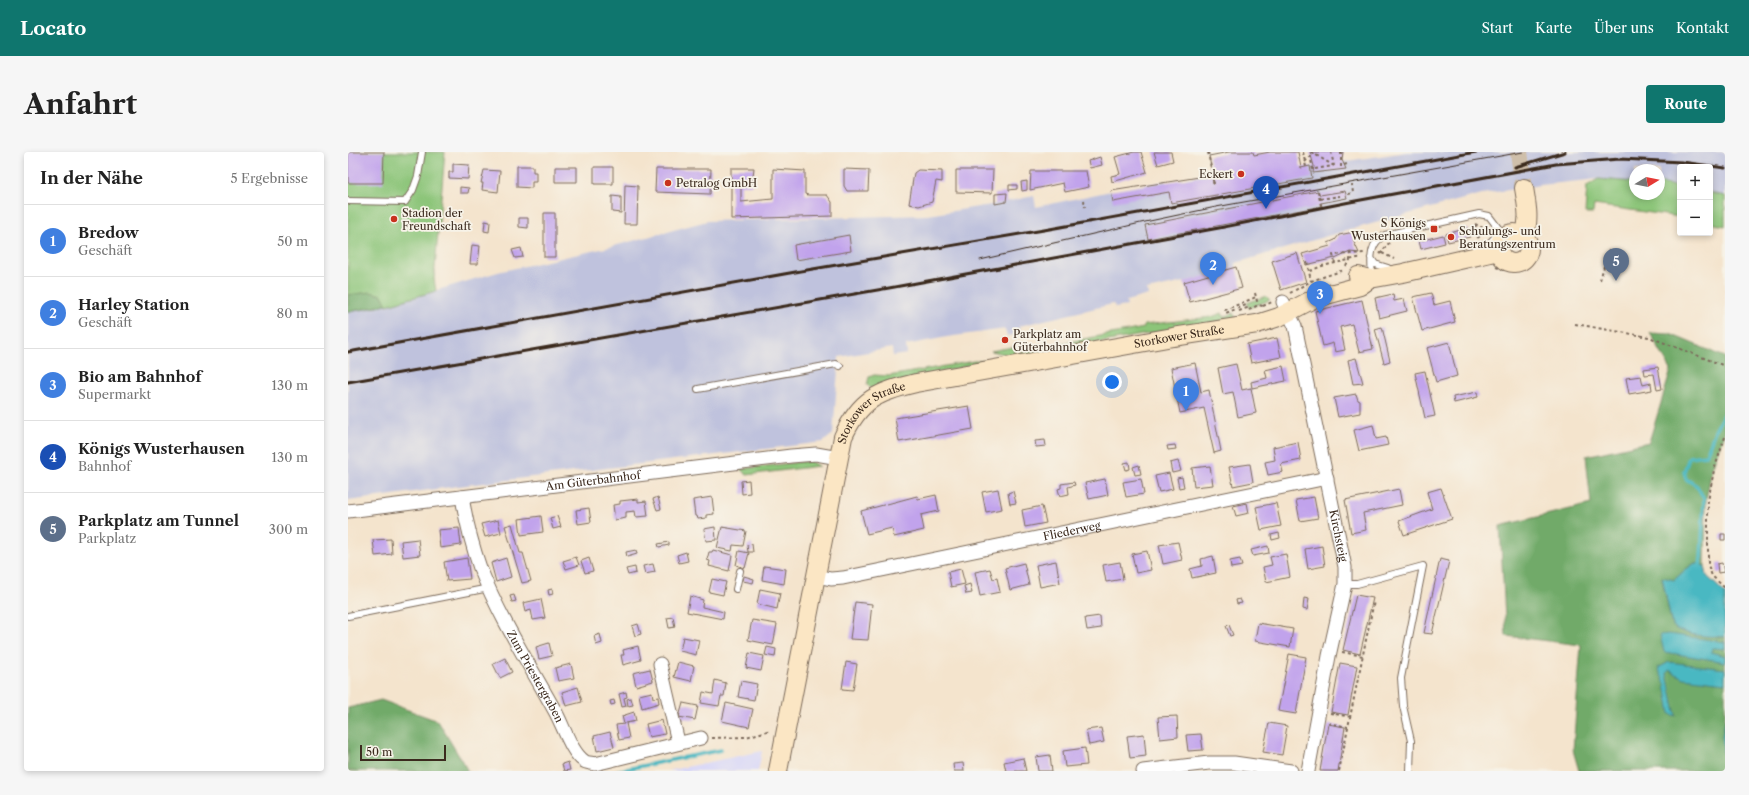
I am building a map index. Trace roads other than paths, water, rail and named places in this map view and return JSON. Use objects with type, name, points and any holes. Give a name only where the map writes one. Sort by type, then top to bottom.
[{"type":"main road","points":[[1488,247],[1507,262],[1521,262],[1525,258],[1529,250],[1527,241],[1524,237],[1528,225],[1528,210],[1524,188]]},
{"type":"main road","name":"Storkower Straße","points":[[778,771],[843,437],[854,416],[863,406],[879,394],[894,388],[1235,318],[1257,324],[1285,303],[1315,298],[1360,286],[1371,279],[1403,274],[1488,247],[1514,233],[1524,237]]},
{"type":"street","name":"Kirchsteig","points":[[1285,303],[1296,334],[1345,567],[1345,584],[1308,771]]},
{"type":"street","name":"Am Güterbahnhof","points":[[348,510],[791,456],[816,454],[839,458]]},
{"type":"street","name":"Fliederweg","points":[[816,576],[831,579],[843,578],[1327,478]]},
{"type":"street","name":"Zum Priestergraben","points":[[462,497],[468,526],[480,566],[489,588],[516,641],[556,712],[576,753],[584,762],[595,764],[653,750],[678,742],[701,738]]},
{"type":"street","points":[[660,664],[678,742]]},
{"type":"street","points":[[1143,771],[1209,763],[1234,763],[1291,771]]},
{"type":"lane","points":[[348,201],[405,202],[413,190],[418,176],[422,152]]},
{"type":"lane","points":[[1371,279],[1371,258],[1374,244],[1379,238],[1385,235],[1474,214],[1489,216],[1488,247]]},
{"type":"lane","points":[[1371,258],[1375,264],[1390,267],[1380,270],[1371,279]]},
{"type":"lane","points":[[698,389],[836,364],[840,366]]},
{"type":"lane","points":[[1345,584],[1357,584],[1423,566],[1401,678],[1403,706],[1411,741],[1410,771]]},
{"type":"lane","points":[[736,589],[740,571]]},
{"type":"lane","points":[[348,616],[489,588]]},
{"type":"water","points":[[1695,563],[1705,566],[1707,576],[1725,593],[1725,637],[1690,634],[1678,630],[1672,626],[1662,577],[1674,580]]},
{"type":"water","points":[[1669,634],[1725,642],[1725,649],[1712,648],[1711,652],[1725,656],[1725,662],[1664,652],[1660,635]]},
{"type":"water","points":[[1669,662],[1725,669],[1725,683],[1683,678],[1669,670],[1667,674],[1676,716],[1670,714],[1665,684],[1658,668]]},
{"type":"water","points":[[1725,719],[1725,753],[1723,753],[1722,736]]},
{"type":"waterway","points":[[1700,565],[1704,499],[1697,486],[1686,479],[1684,472],[1689,457],[1706,455],[1715,431],[1725,411]]},
{"type":"waterway","points":[[617,771],[721,750]]},
{"type":"tunnel","points":[[1519,152],[1524,188]]},
{"type":"tram line","points":[[980,260],[1216,207],[1523,152]]},
{"type":"railway","points":[[348,352],[801,271],[1044,230],[1476,152]]},
{"type":"railway","points":[[1515,167],[1565,152]]},
{"type":"railway","points":[[348,382],[889,288],[1219,228],[1556,164],[1620,159],[1682,162],[1725,168]]},
{"type":"place","name":"Eckert","points":[[1241,174]]},
{"type":"place","name":"Petralog GmbH","points":[[668,183]]},
{"type":"place","name":"Königs Wusterhausen","points":[[1266,209]]},
{"type":"place","name":"Stadion der Freundschaft","points":[[394,219]]},
{"type":"place","name":"S Königs Wusterhausen","points":[[1434,229]]},
{"type":"place","name":"Schulungs- und Beratungszentrum","points":[[1451,237]]},
{"type":"place","name":"Parkplatz am Tunnel","points":[[1616,281]]},
{"type":"place","name":"Harley Station","points":[[1213,285]]},
{"type":"place","name":"Bio am Bahnhof","points":[[1320,314]]},
{"type":"place","name":"Parkplatz am Güterbahnhof","points":[[1005,340]]},
{"type":"place","name":"Bredow","points":[[1186,411]]}]
